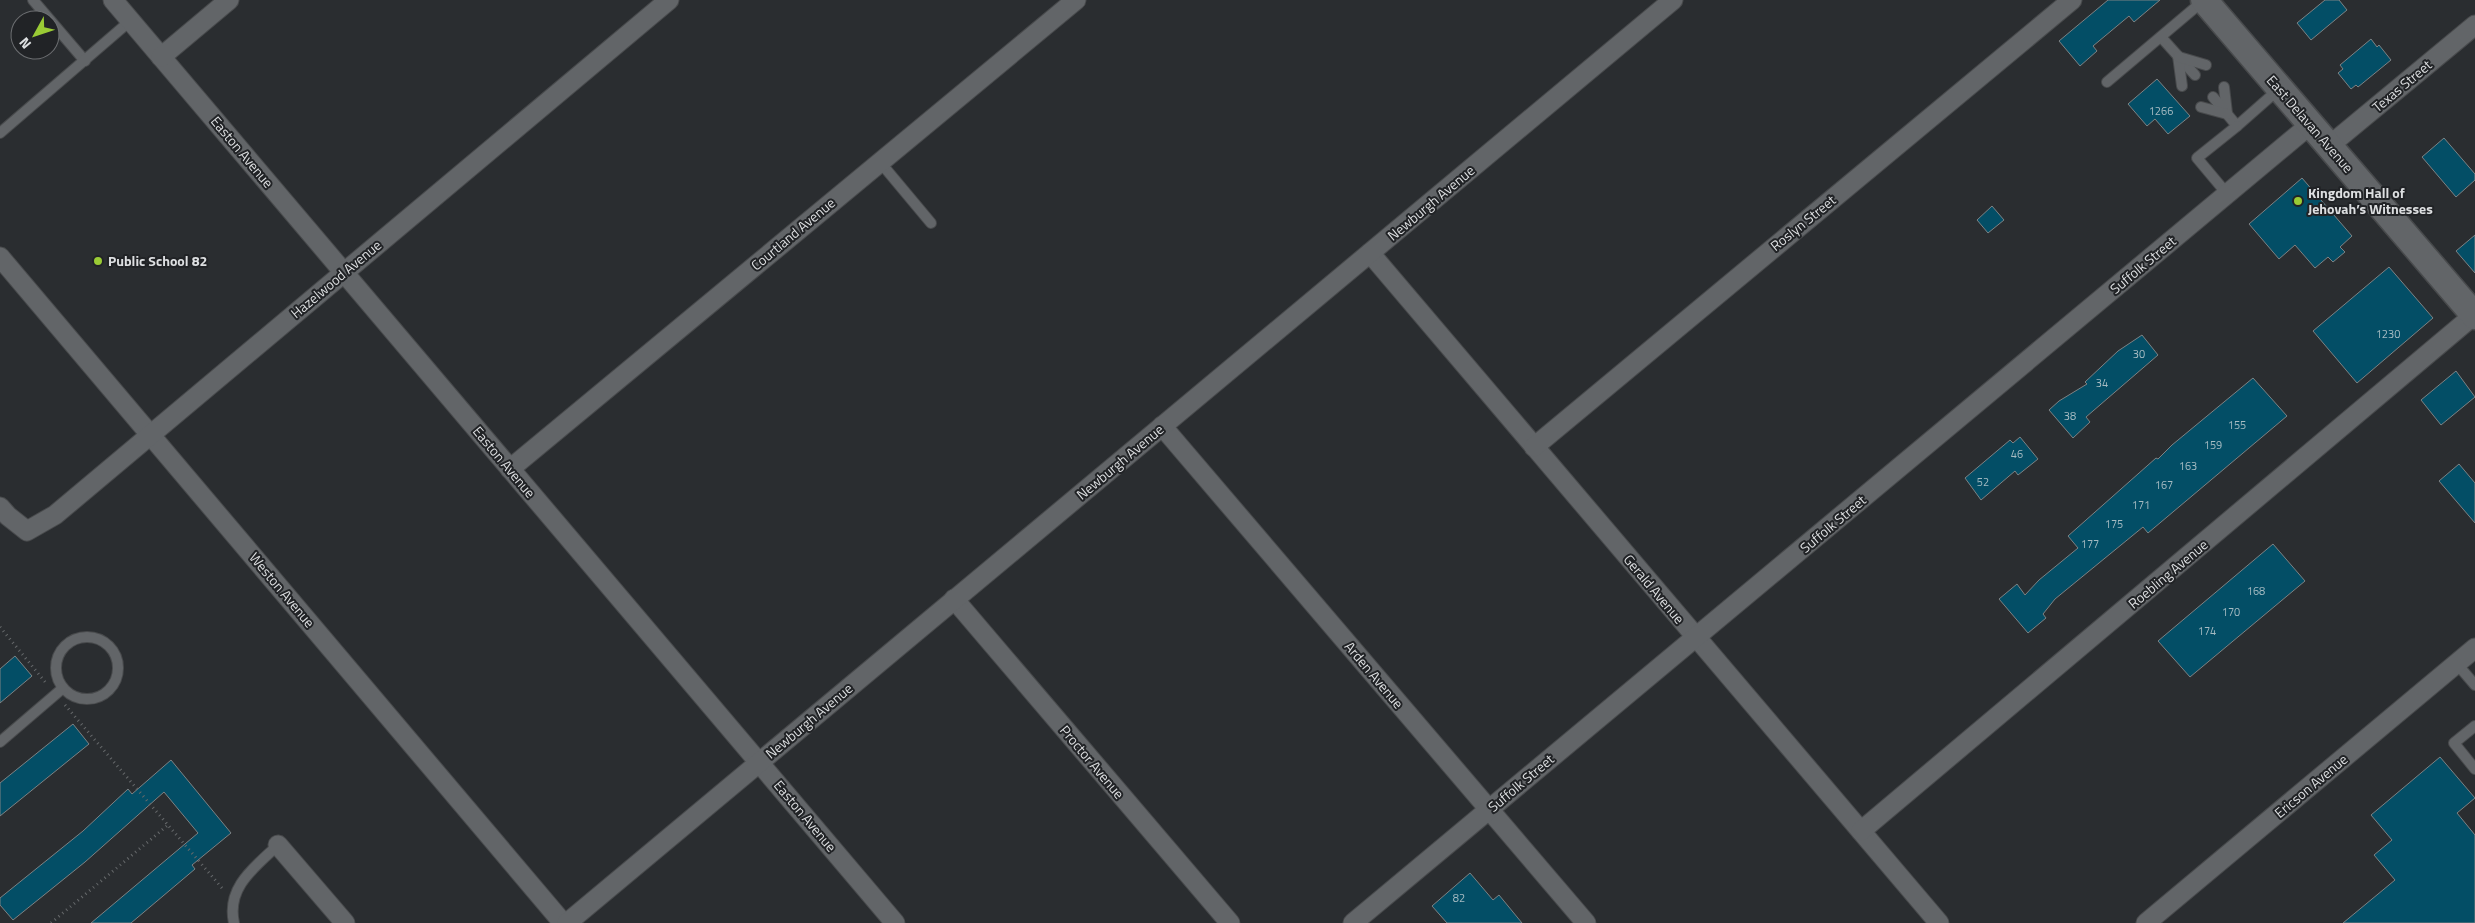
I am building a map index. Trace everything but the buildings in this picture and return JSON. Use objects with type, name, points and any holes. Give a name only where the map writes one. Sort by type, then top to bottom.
[{"type":"street","name":"Easton Avenue","points":[[113,0],[895,923]]},
{"type":"street","points":[[161,57],[229,0]]},
{"type":"street","name":"Hazelwood Avenue","points":[[0,507],[27,531],[55,515],[670,0]]},
{"type":"street","name":"Courtland Avenue","points":[[510,468],[1076,0]]},
{"type":"street","name":"Newburgh Avenue","points":[[565,923],[1370,254],[1672,0]]},
{"type":"street","name":"Roslyn Street","points":[[1534,446],[2072,0]]},
{"type":"street","name":"East Delavan Avenue","points":[[2204,0],[2475,315]]},
{"type":"street","name":"Texas Street","points":[[2329,146],[2475,25]]},
{"type":"street","name":"Suffolk Street","points":[[1353,923],[1697,638],[2310,124]]},
{"type":"street","name":"Gerald Avenue","points":[[1370,254],[1939,923]]},
{"type":"street","name":"Weston Avenue","points":[[0,257],[565,923]]},
{"type":"street","name":"Roebling Avenue","points":[[1861,831],[2475,315]]},
{"type":"street","name":"Arden Avenue","points":[[1162,426],[1586,923]]},
{"type":"street","name":"Proctor Avenue","points":[[954,599],[1230,923]]},
{"type":"street","name":"Ericson Avenue","points":[[2146,923],[2475,648]]},
{"type":"street","points":[[278,845],[345,923]]},
{"type":"lane","points":[[33,0],[84,61]]},
{"type":"lane","points":[[2108,82],[2204,0]]},
{"type":"lane","points":[[0,133],[130,21]]},
{"type":"lane","points":[[2161,37],[2194,75]]},
{"type":"lane","points":[[2178,56],[2206,65]]},
{"type":"lane","points":[[2178,56],[2182,86]]},
{"type":"lane","points":[[2224,87],[2227,114]]},
{"type":"lane","points":[[2228,194],[2197,158],[2238,126],[2280,89]]},
{"type":"lane","points":[[2213,97],[2238,126]]},
{"type":"lane","points":[[2201,107],[2227,114]]},
{"type":"lane","points":[[880,162],[932,223]]},
{"type":"lane","points":[[86,637],[105,643],[112,650],[118,669],[116,679],[106,692],[92,699],[82,699],[60,691],[57,660],[68,644],[86,637]]},
{"type":"lane","points":[[2457,664],[2475,685]]},
{"type":"lane","points":[[0,742],[60,691]]},
{"type":"lane","points":[[2475,726],[2454,743],[2475,769]]},
{"type":"lane","points":[[234,923],[232,911],[240,882],[278,845]]},
{"type":"path","points":[[0,627],[60,691],[168,825],[234,901]]},
{"type":"path","points":[[51,923],[168,825]]},
{"type":"place","name":"Kingdom Hall of Jehovah’s Witnesses","points":[[2298,201]]},
{"type":"place","name":"Public School 82","points":[[98,261]]}]
